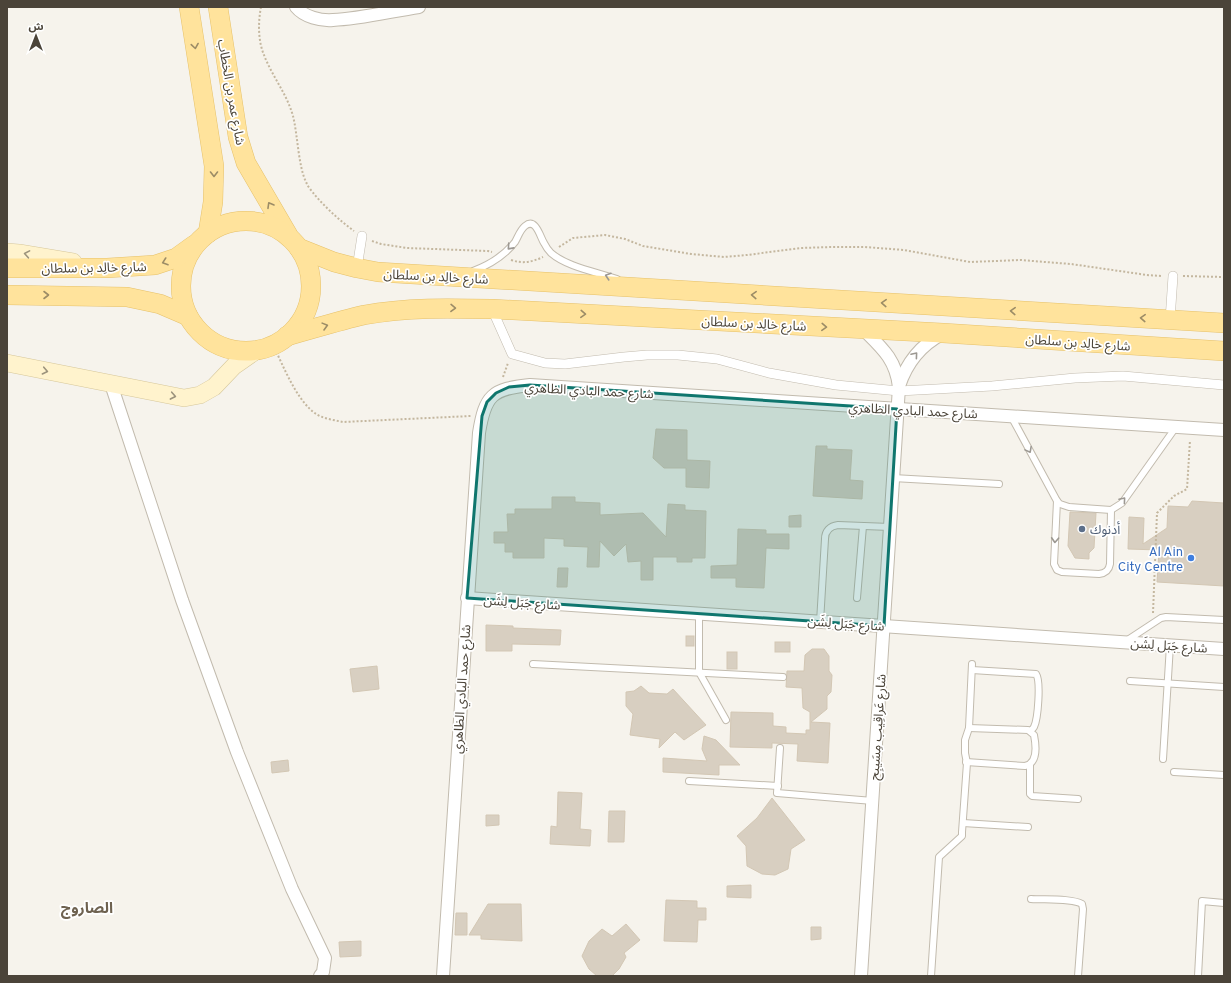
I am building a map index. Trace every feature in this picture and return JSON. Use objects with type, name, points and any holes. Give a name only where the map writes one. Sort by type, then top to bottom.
[{"type":"main road","points":[[189,7],[214,166],[213,202],[203,237],[189,255],[183,270],[181,286],[183,301],[188,316],[198,330],[210,340],[235,350],[272,344]]},
{"type":"main road","name":"شارع عمر بن الخطاب","points":[[218,7],[238,137],[246,163],[294,243]]},
{"type":"main road","points":[[7,363],[184,398],[200,395],[214,387],[234,366],[272,344],[300,322],[309,304],[311,284],[308,265],[294,243],[275,228],[259,222],[241,221],[224,225],[203,237]]},
{"type":"main road","name":"شارع خالِد بن سلطان","points":[[7,268],[107,268],[155,265],[176,258],[203,237]]},
{"type":"main road","name":"شارع خالِد بن سلطان","points":[[294,243],[334,262],[378,272],[1224,323]]},
{"type":"main road","points":[[7,252],[107,268]]},
{"type":"main road","name":"شارع خالِد بن سلطان","points":[[7,295],[128,297],[160,304],[188,316]]},
{"type":"main road","name":"شارع خالِد بن سلطان","points":[[272,344],[364,316],[408,309],[447,308],[492,309],[943,333],[1224,351]]},
{"type":"street","points":[[296,7],[299,11],[313,17],[332,20],[419,7]]},
{"type":"street","points":[[357,268],[362,236]]},
{"type":"street","points":[[1170,320],[1173,276]]},
{"type":"street","points":[[492,309],[512,354],[545,363],[565,364],[647,355],[678,355],[717,359],[769,373],[836,385],[899,389],[992,386],[1075,378],[1123,376],[1224,385]]},
{"type":"street","name":"شارع عَراقِيب مِسَيبِح","points":[[861,976],[899,389],[898,377],[890,358],[863,329]]},
{"type":"street","name":"شارع عَراقِيب مِسَيبِح","points":[[899,389],[906,368],[918,351],[934,338],[943,333]]},
{"type":"street","points":[[111,384],[182,600],[237,752],[292,889],[325,958],[323,972],[320,976]]},
{"type":"street","name":"شارع حمد البادي الظاهري","points":[[443,976],[479,433],[482,416],[487,402],[496,393],[509,387],[530,385],[1224,430]]},
{"type":"street","name":"شارع جَبَل لِشَن","points":[[467,598],[1170,644],[1224,649]]},
{"type":"lane","points":[[456,277],[480,268],[501,256],[510,248],[524,227],[533,224],[538,228],[543,242],[557,257],[570,264],[645,288]]},
{"type":"lane","points":[[1011,416],[1057,502],[1054,564],[1057,570],[1062,572],[1100,574],[1103,574],[1108,570],[1110,564],[1111,510]]},
{"type":"lane","points":[[1057,502],[1069,507],[1111,510],[1122,503],[1176,427]]},
{"type":"lane","points":[[893,478],[999,484]]},
{"type":"lane","points":[[820,622],[825,536],[828,529],[835,525],[890,527]]},
{"type":"lane","points":[[857,598],[863,526]]},
{"type":"lane","points":[[699,614],[699,672],[726,720]]},
{"type":"lane","points":[[1125,642],[1161,618],[1224,620]]},
{"type":"lane","points":[[1163,759],[1170,644]]},
{"type":"lane","points":[[533,664],[782,677]]},
{"type":"lane","points":[[931,976],[939,857],[962,836],[966,762],[965,740],[969,728],[972,667],[1036,674],[1038,677],[1037,717],[1034,728],[1030,731]]},
{"type":"lane","points":[[1130,681],[1224,687]]},
{"type":"lane","points":[[969,728],[1030,731],[1034,735],[1035,739],[1034,757],[1033,762],[1030,765],[1030,794],[1032,796],[1078,799]]},
{"type":"lane","points":[[780,748],[777,793],[873,801]]},
{"type":"lane","points":[[966,762],[1025,766],[1030,765]]},
{"type":"lane","points":[[1174,772],[1224,775]]},
{"type":"lane","points":[[689,781],[778,786]]},
{"type":"lane","points":[[963,823],[1028,827]]},
{"type":"lane","points":[[1031,899],[1069,901],[1079,902],[1082,904],[1084,910],[1078,976]]},
{"type":"lane","points":[[1198,976],[1202,901],[1224,903]]},
{"type":"path","points":[[261,7],[260,36],[264,54],[292,114],[298,141],[300,163],[307,184],[323,205],[342,222],[362,236],[381,244],[407,248],[488,251],[514,261],[524,263],[533,262],[572,238],[605,235],[625,239],[643,246],[691,254],[724,257],[801,248],[866,247],[904,250],[970,262],[1021,260],[1071,264],[1146,275],[1224,277]]},
{"type":"path","points":[[272,344],[299,395],[307,406],[317,414],[330,420],[343,422],[482,416]]},
{"type":"path","points":[[496,393],[512,354]]},
{"type":"path","points":[[1152,624],[1157,513],[1174,496],[1187,489],[1191,428]]},
{"type":"highlighted area","points":[[530,385],[897,409],[884,626],[467,598],[482,416],[487,402],[496,393],[509,387]]},
{"type":"building","points":[[656,429],[687,430],[687,460],[710,461],[709,488],[686,487],[686,468],[664,468],[653,458]]},
{"type":"building","points":[[816,446],[827,446],[827,449],[852,450],[850,480],[863,481],[862,499],[813,496]]},
{"type":"building","points":[[552,497],[575,497],[575,502],[600,503],[600,515],[643,513],[666,537],[668,504],[685,505],[685,510],[706,511],[705,558],[692,558],[692,562],[677,562],[677,557],[653,557],[653,580],[641,580],[641,561],[628,562],[626,544],[614,556],[600,541],[599,567],[587,567],[588,547],[564,546],[564,539],[544,538],[544,558],[513,558],[513,552],[505,552],[505,543],[494,543],[494,532],[508,532],[507,514],[515,514],[515,509],[552,509]]},
{"type":"building","name":"Al Ain City Centre","points":[[1192,501],[1224,503],[1224,586],[1157,582],[1159,550],[1128,549],[1129,517],[1144,518],[1143,544],[1167,528],[1168,506],[1188,507]]},
{"type":"building","name":"أدنوك","points":[[1070,512],[1096,513],[1094,548],[1089,553],[1089,559],[1075,558],[1068,546]]},
{"type":"building","points":[[801,515],[801,527],[789,527],[789,516]]},
{"type":"building","points":[[738,529],[766,530],[766,534],[789,534],[789,549],[766,548],[764,588],[736,587],[736,578],[711,578],[711,566],[737,565]]},
{"type":"building","points":[[558,568],[568,568],[567,587],[557,587]]},
{"type":"building","points":[[486,625],[561,630],[560,645],[512,644],[512,651],[486,651]]},
{"type":"building","points":[[686,636],[694,636],[694,646],[686,646]]},
{"type":"building","points":[[775,642],[790,642],[790,652],[775,652]]},
{"type":"building","points":[[812,649],[824,649],[829,656],[829,671],[832,675],[831,692],[827,696],[827,709],[811,722],[830,723],[828,763],[797,761],[798,744],[772,743],[772,748],[730,747],[731,712],[773,713],[773,726],[786,727],[786,733],[806,734],[806,730],[810,730],[810,712],[803,708],[802,688],[786,687],[787,671],[804,671],[805,655]]},
{"type":"building","points":[[727,652],[737,652],[737,669],[727,669]]},
{"type":"building","points":[[377,666],[379,689],[353,692],[350,669]]},
{"type":"building","points":[[641,686],[649,693],[667,694],[673,689],[706,725],[684,740],[675,732],[659,748],[660,739],[630,735],[633,714],[626,706],[626,692],[634,691]]},
{"type":"building","points":[[704,736],[716,740],[740,765],[719,765],[719,775],[663,772],[663,758],[707,761],[702,749]]},
{"type":"building","points":[[288,760],[289,771],[272,773],[271,762]]},
{"type":"building","points":[[558,792],[582,793],[580,829],[591,830],[590,846],[550,844],[551,826],[557,827]]},
{"type":"building","points":[[772,798],[805,840],[791,849],[788,869],[775,875],[762,874],[747,866],[746,846],[737,836],[757,818]]},
{"type":"building","points":[[609,811],[625,811],[624,842],[608,842]]},
{"type":"building","points":[[486,815],[499,815],[499,825],[486,826]]},
{"type":"building","points":[[751,885],[751,898],[727,897],[727,886]]},
{"type":"building","points":[[666,900],[697,901],[697,908],[706,908],[706,920],[698,920],[697,942],[664,941]]},
{"type":"building","points":[[488,904],[521,904],[522,941],[481,939],[481,935],[469,935]]},
{"type":"building","points":[[456,913],[467,913],[467,935],[455,935]]},
{"type":"building","points":[[626,924],[640,940],[624,953],[626,957],[619,969],[612,976],[597,976],[589,969],[582,956],[589,941],[602,929],[612,936]]},
{"type":"building","points":[[811,927],[821,927],[821,939],[811,940]]},
{"type":"building","points":[[361,941],[361,956],[340,957],[339,942]]},
{"type":"place","name":"أدنوك","points":[[1082,529]]},
{"type":"place","name":"Al Ain City Centre","points":[[1191,558]]},
{"type":"district","name":"الصاروج","points":[[87,908]]}]
